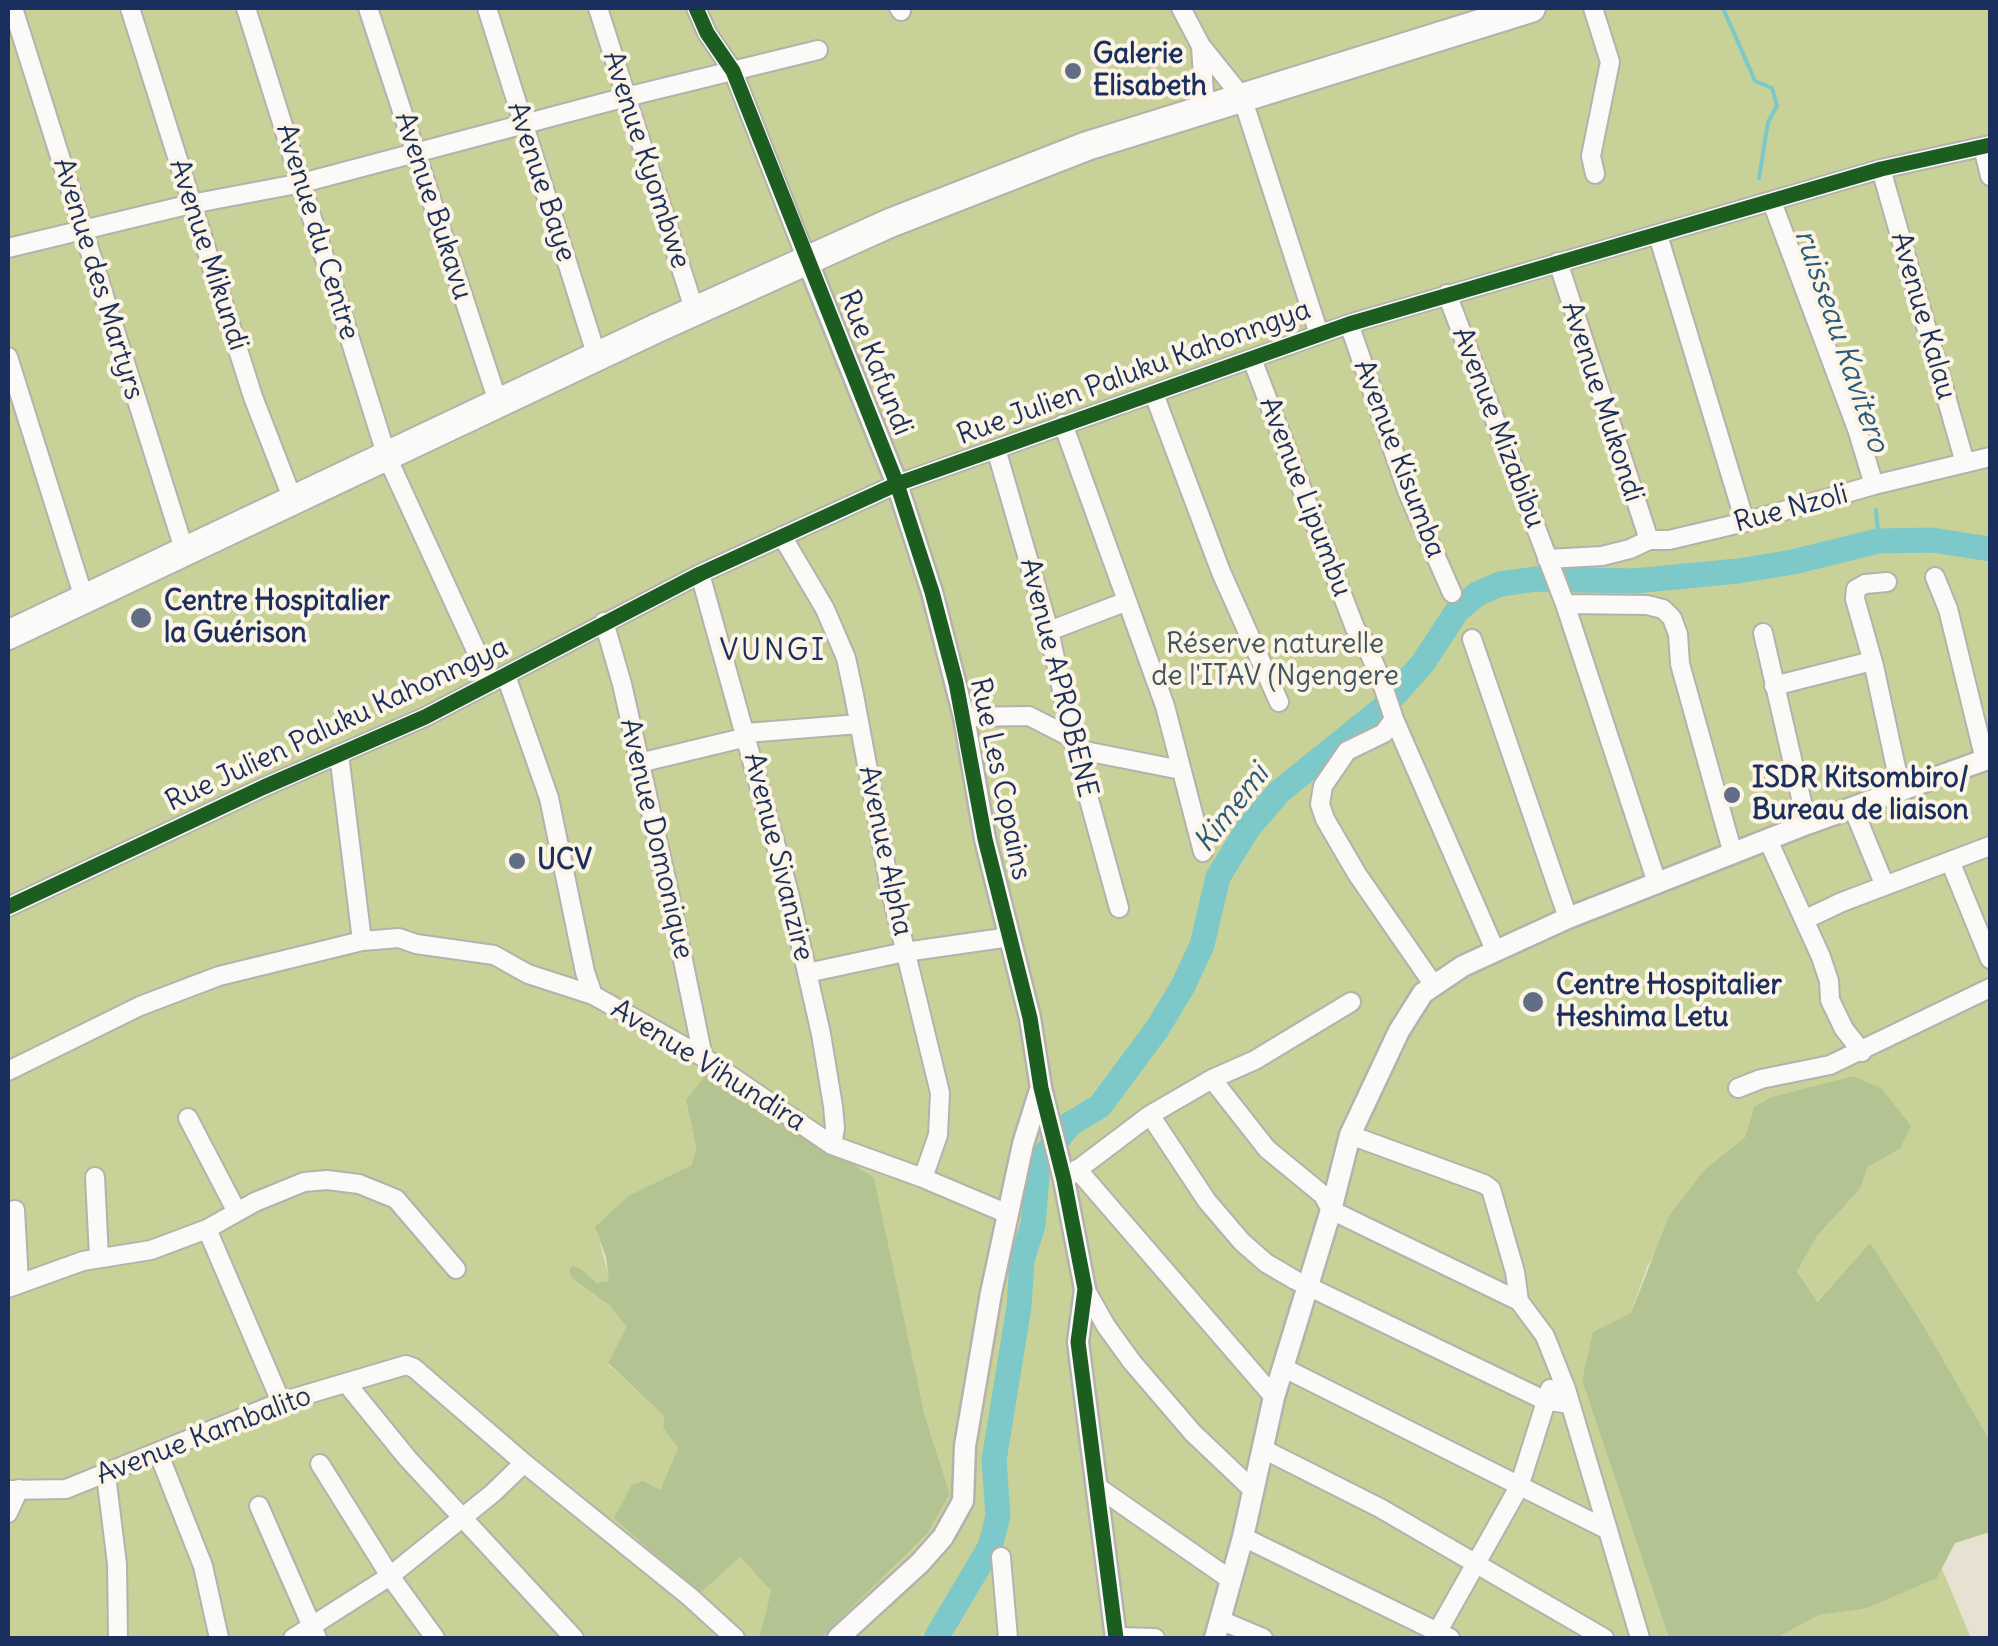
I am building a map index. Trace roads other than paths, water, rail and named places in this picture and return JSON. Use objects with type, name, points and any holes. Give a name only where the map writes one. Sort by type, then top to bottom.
[{"type":"highway","points":[[8,635],[184,549],[807,260],[1019,171],[1480,15],[1531,8]]},
{"type":"street","name":"Avenue des Martyrs","points":[[13,8],[184,549]]},
{"type":"street","name":"Avenue Mikundi","points":[[130,8],[253,398],[293,500]]},
{"type":"street","name":"Avenue du Centre","points":[[246,8],[387,456],[498,680],[549,798],[593,995]]},
{"type":"street","name":"Avenue Bukavu","points":[[368,8],[499,404]]},
{"type":"street","name":"Avenue Baye","points":[[486,8],[597,357]]},
{"type":"street","name":"Avenue Kyombwe","points":[[598,8],[695,312]]},
{"type":"street","points":[[696,8],[733,71],[807,260]]},
{"type":"street","points":[[1181,8],[1201,46],[1242,98],[1319,334]]},
{"type":"street","points":[[1593,8],[1610,62],[1591,156],[1595,174]]},
{"type":"street","points":[[1201,46],[1205,109]]},
{"type":"street","points":[[8,248],[82,228],[302,183],[818,50]]},
{"type":"street","points":[[1987,146],[1990,176]]},
{"type":"street","name":"Rue Julien Paluku Kahonngya","points":[[8,907],[498,680],[700,574],[897,484],[1348,324],[1881,170],[1987,146]]},
{"type":"street","name":"Avenue Kalau","points":[[1881,170],[1965,463]]},
{"type":"street","points":[[1772,202],[1874,485]]},
{"type":"street","points":[[1658,235],[1745,522]]},
{"type":"street","name":"Rue Kafundi","points":[[807,260],[897,484]]},
{"type":"street","name":"Avenue Mukondi","points":[[1558,262],[1648,540]]},
{"type":"street","name":"Avenue Mizabibu","points":[[1447,294],[1563,602],[1657,883]]},
{"type":"street","name":"Avenue Kisumba","points":[[1348,324],[1408,493],[1452,593]]},
{"type":"street","points":[[8,357],[84,598]]},
{"type":"street","name":"Avenue Lipumbu","points":[[1252,359],[1355,628],[1380,677],[1394,719],[1496,950]]},
{"type":"street","points":[[1154,394],[1221,572],[1278,702]]},
{"type":"street","points":[[8,424],[27,417]]},
{"type":"street","points":[[1063,424],[1176,739],[1180,770],[1202,852]]},
{"type":"street","name":"Avenue APROBENE","points":[[996,448],[1050,631],[1073,743],[1120,908]]},
{"type":"street","name":"Rue Nzoli","points":[[1548,561],[1602,556],[1648,540],[1669,540],[1745,522],[1874,485],[1990,458]]},
{"type":"street","name":"Rue Les Copains","points":[[838,1638],[920,1563],[942,1537],[963,1501],[965,1446],[991,1293],[1023,1144],[1041,1088],[1030,1018],[986,839],[964,717],[932,592],[897,484]]},
{"type":"street","name":"Avenue Alpha","points":[[782,536],[825,609],[846,658],[906,952],[940,1093],[938,1134],[923,1178]]},
{"type":"street","name":"Avenue Sivanzire","points":[[700,574],[769,814],[807,974],[834,1106],[832,1145]]},
{"type":"street","points":[[1263,1638],[1217,1629],[1243,1537],[1274,1398],[1350,1135],[1412,1008],[1433,984],[1568,918],[1806,824],[1988,759],[1948,609],[1935,577]]},
{"type":"street","points":[[1887,582],[1856,589],[1900,791]]},
{"type":"street","points":[[1050,631],[1125,602]]},
{"type":"street","points":[[1563,602],[1647,605],[1672,618],[1678,634],[1680,664],[1732,854]]},
{"type":"street","name":"Avenue Domonique","points":[[604,622],[640,764],[703,1057]]},
{"type":"street","points":[[1763,633],[1806,824]]},
{"type":"street","points":[[1472,640],[1568,918]]},
{"type":"street","points":[[1774,686],[1872,661]]},
{"type":"street","points":[[964,717],[1029,716],[1073,743],[1180,770]]},
{"type":"street","points":[[1394,719],[1384,733],[1347,752],[1323,786],[1320,804],[1324,819],[1358,874],[1433,984]]},
{"type":"street","points":[[640,764],[746,735],[859,724]]},
{"type":"street","points":[[340,754],[362,942]]},
{"type":"street","points":[[1853,808],[1885,886]]},
{"type":"street","points":[[1768,840],[1822,957],[1830,1000],[1844,1029],[1862,1052]]},
{"type":"street","points":[[1804,920],[1990,846]]},
{"type":"street","points":[[1950,861],[1990,958]]},
{"type":"street","points":[[807,974],[906,952],[1010,937]]},
{"type":"street","name":"Avenue Vihundira","points":[[8,1072],[140,1006],[208,980],[362,942],[399,938],[494,955],[528,974],[593,995],[703,1057],[832,1145],[1008,1214]]},
{"type":"street","points":[[1738,1088],[1773,1076],[1830,1065],[1990,988]]},
{"type":"street","points":[[1067,1170],[1212,1079],[1255,1060],[1351,1002]]},
{"type":"street","points":[[1212,1079],[1267,1149],[1324,1194],[1331,1210],[1519,1301],[1545,1336],[1559,1370],[1640,1638]]},
{"type":"street","points":[[1041,1088],[1067,1170],[1084,1288],[1078,1342],[1116,1638],[1155,1638]]},
{"type":"street","points":[[1150,1116],[1186,1172],[1242,1242],[1266,1263],[1544,1400],[1570,1404]]},
{"type":"street","points":[[188,1118],[237,1212]]},
{"type":"street","points":[[1350,1135],[1484,1184],[1491,1190],[1515,1272],[1519,1301]]},
{"type":"street","points":[[1067,1170],[1274,1398]]},
{"type":"street","points":[[95,1177],[99,1257]]},
{"type":"street","points":[[15,1210],[13,1285],[99,1257],[152,1250],[206,1230],[304,1182],[327,1180],[359,1184],[396,1199],[456,1269]]},
{"type":"street","points":[[206,1230],[281,1402]]},
{"type":"street","points":[[1084,1288],[1132,1362],[1193,1432],[1252,1490]]},
{"type":"street","name":"Avenue Kambalito","points":[[13,1489],[66,1489],[281,1402],[398,1366],[414,1368],[524,1463]]},
{"type":"street","points":[[1284,1368],[1608,1530]]},
{"type":"street","points":[[1243,1537],[1441,1636],[1474,1565],[1518,1487],[1544,1400],[1559,1370]]},
{"type":"street","points":[[347,1384],[408,1459],[574,1638]]},
{"type":"street","points":[[1263,1449],[1380,1508],[1604,1638]]},
{"type":"street","points":[[158,1452],[202,1566],[219,1638]]},
{"type":"street","points":[[293,1638],[315,1634],[463,1518],[524,1463],[735,1638]]},
{"type":"street","points":[[320,1464],[390,1576],[435,1638]]},
{"type":"street","points":[[106,1475],[117,1564],[118,1638]]},
{"type":"street","points":[[1099,1488],[1231,1580]]},
{"type":"street","points":[[8,1512],[13,1489]]},
{"type":"street","points":[[258,1506],[315,1634]]},
{"type":"street","points":[[1002,1557],[1008,1638]]},
{"type":"waterway","name":"ruisseau Kavitero","points":[[1723,8],[1755,81],[1772,88],[1777,106],[1768,122],[1759,178]]},
{"type":"waterway","name":"ruisseau Kavitero","points":[[1876,510],[1879,541]]},
{"type":"waterway","name":"Kimemi","points":[[936,1638],[990,1547],[998,1516],[994,1460],[1019,1307],[1022,1260],[1033,1225],[1038,1163],[1070,1124],[1100,1106],[1157,1029],[1202,945],[1218,877],[1249,827],[1279,792],[1382,709],[1423,663],[1457,611],[1477,594],[1500,584],[1536,579],[1634,581],[1738,571],[1878,541],[1932,540],[1990,549]]},
{"type":"place","name":"Galerie Elisabeth","points":[[1073,71]]},
{"type":"place","name":"Centre Hospitalier la Guérison","points":[[141,618]]},
{"type":"place","name":"ISDR Kitsombiro/ Bureau de liaison","points":[[1732,795]]},
{"type":"place","name":"UCV","points":[[517,861]]},
{"type":"place","name":"Centre Hospitalier Heshima Letu","points":[[1533,1002]]},
{"type":"district","name":"VUNGI","points":[[773,651]]},
{"type":"park label","name":"Réserve naturelle de l'ITAV (Ngengere","points":[[1275,661]]}]
